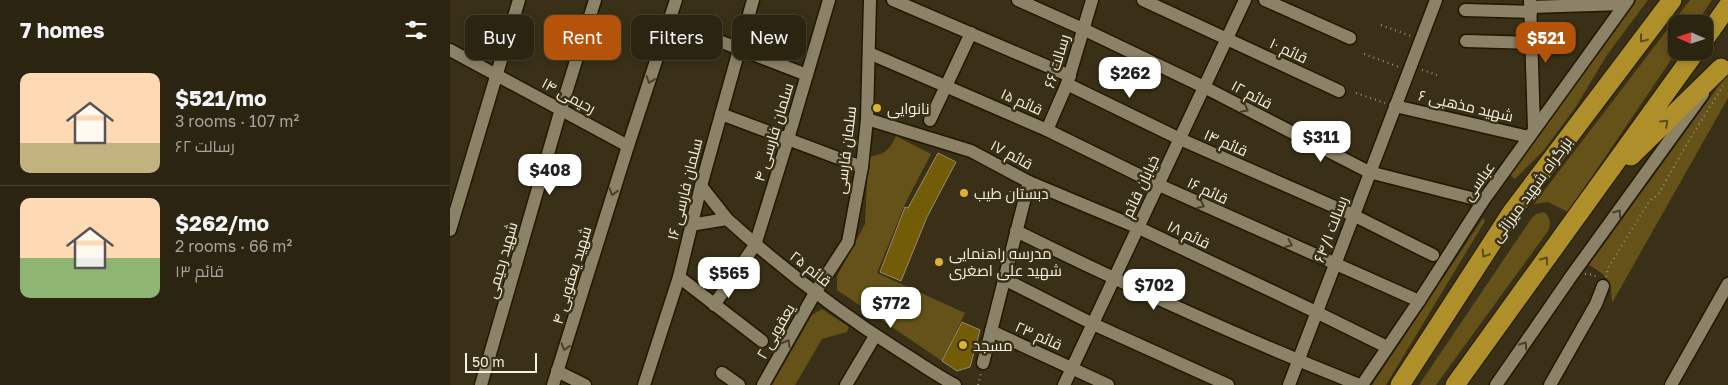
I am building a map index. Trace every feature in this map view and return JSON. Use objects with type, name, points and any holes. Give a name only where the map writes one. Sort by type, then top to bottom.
[{"type":"highway","name":"بزرگراه شهید میرزائی","points":[[1400,385],[1512,212],[1662,8],[1672,0]]},
{"type":"highway","points":[[1713,27],[1728,6]]},
{"type":"highway","points":[[1455,385],[1689,60]]},
{"type":"highway","points":[[1592,194],[1726,69]]},
{"type":"street","points":[[450,230],[495,74],[519,0]]},
{"type":"street","name":"شهید رحیمی","points":[[481,385],[561,109],[595,0]]},
{"type":"street","name":"شهید یعقوبی ۴","points":[[672,15],[676,0]]},
{"type":"street","name":"سلمان فارسی ۱۶","points":[[749,15],[753,0]]},
{"type":"street","name":"سلمان فارسی ۴","points":[[714,305],[755,245],[829,0]]},
{"type":"street","name":"سلمان فارسی","points":[[815,293],[848,242],[862,167],[867,119],[870,0]]},
{"type":"street","name":"قائم ۱۴","points":[[893,0],[1069,80],[1180,139],[1353,215],[1433,255]]},
{"type":"street","name":"قائم ۱۲","points":[[1018,0],[1204,87],[1370,172],[1483,201]]},
{"type":"street","name":"رسالت ۶۶","points":[[1047,130],[1069,80],[1082,29],[1092,0]]},
{"type":"street","name":"قائم ۱۰","points":[[1143,0],[1339,91]]},
{"type":"street","name":"خیابان قائم","points":[[1064,385],[1245,0]]},
{"type":"street","points":[[1265,0],[1350,38]]},
{"type":"street","name":"رسالت ۶۴/۱","points":[[1289,385],[1436,0]]},
{"type":"street","points":[[1464,10],[1627,2]]},
{"type":"street","name":"عباسی","points":[[1359,384],[1419,301],[1483,201],[1627,2]]},
{"type":"street","points":[[1530,6],[1532,133]]},
{"type":"street","points":[[930,120],[971,34]]},
{"type":"street","points":[[1466,41],[1532,44]]},
{"type":"street","name":"رحیمی ۱۴","points":[[450,50],[628,146]]},
{"type":"street","name":"قائم ۱۵","points":[[869,53],[1047,130],[1159,185]]},
{"type":"street","name":"شهید یعقوبی ۴","points":[[553,385],[657,60]]},
{"type":"street","name":"سلمان فارسی ۱۶","points":[[644,385],[679,277],[690,225],[736,60]]},
{"type":"street","points":[[767,60],[806,75]]},
{"type":"street","points":[[1496,385],[1572,275],[1726,69]]},
{"type":"street","name":"شهید مذهبی ۶","points":[[1395,106],[1532,133]]},
{"type":"street","points":[[721,114],[862,167]]},
{"type":"street","name":"قائم ۱۷","points":[[867,119],[971,151],[1029,182],[1139,228]]},
{"type":"street","points":[[983,363],[1029,182]]},
{"type":"street","name":"قائم ۱۶","points":[[1159,185],[1419,301]]},
{"type":"street","name":"قائم ۲۵","points":[[701,186],[727,219],[755,245],[815,293],[949,384]]},
{"type":"street","points":[[690,225],[727,219]]},
{"type":"street","name":"قائم ۱۸","points":[[1139,228],[1386,347]]},
{"type":"street","points":[[1016,231],[1115,279],[1298,361],[1359,384]]},
{"type":"street","points":[[679,277],[762,342]]},
{"type":"street","points":[[1004,279],[1093,324],[1228,385]]},
{"type":"street","points":[[1671,385],[1728,284]]},
{"type":"street","points":[[1550,385],[1596,304],[1603,286]]},
{"type":"street","name":"یعقوبی ۲","points":[[763,385],[815,293]]},
{"type":"street","name":"قائم ۲۳","points":[[991,332],[1108,385]]},
{"type":"street","points":[[846,385],[876,336]]},
{"type":"street","points":[[558,371],[585,385]]},
{"type":"street","points":[[722,373],[739,385]]},
{"type":"path","points":[[1381,25],[1420,40]]},
{"type":"path","points":[[1364,54],[1409,69],[1437,75]]},
{"type":"path","points":[[1603,286],[1608,268],[1650,200],[1658,195],[1726,69]]},
{"type":"path","points":[[1356,92],[1395,106]]},
{"type":"path","points":[[1572,275],[1584,274],[1594,276],[1603,286]]},
{"type":"shaded area","points":[[1636,0],[1648,0],[1607,55],[1575,108],[1544,150],[1515,179],[1508,173]]},
{"type":"shaded area","points":[[1690,0],[1712,0],[1702,15],[1679,15]]},
{"type":"shaded area","points":[[1668,29],[1668,60],[1671,60],[1568,212],[1548,202],[1534,204]]},
{"type":"shaded area","points":[[1728,73],[1728,98],[1612,303],[1608,279],[1589,265]]},
{"type":"shaded area","points":[[896,136],[931,154],[905,204],[877,273],[965,313],[942,361],[837,290],[837,276],[865,224],[868,157],[879,155],[886,151]]},
{"type":"shaded area","points":[[1544,212],[1550,221],[1548,231],[1436,385],[1419,385],[1531,219],[1536,214]]},
{"type":"shaded area","points":[[1483,218],[1485,221],[1386,385],[1372,385]]},
{"type":"shaded area","points":[[822,309],[849,327],[847,332],[822,339],[795,385],[772,385],[812,315]]},
{"type":"building","points":[[938,153],[956,162],[927,217],[901,281],[880,272],[905,207],[908,208]]},
{"type":"building","name":"مسجد","points":[[962,322],[980,330],[970,367],[957,371],[942,361]]},
{"type":"place","name":"نانوایی","points":[[877,108]]},
{"type":"place","name":"دبستان طیب","points":[[964,193]]},
{"type":"place","name":"مدرسه راهنمایی شهید علی اصغری","points":[[939,262]]},
{"type":"place","name":"مسجد","points":[[963,345]]}]
